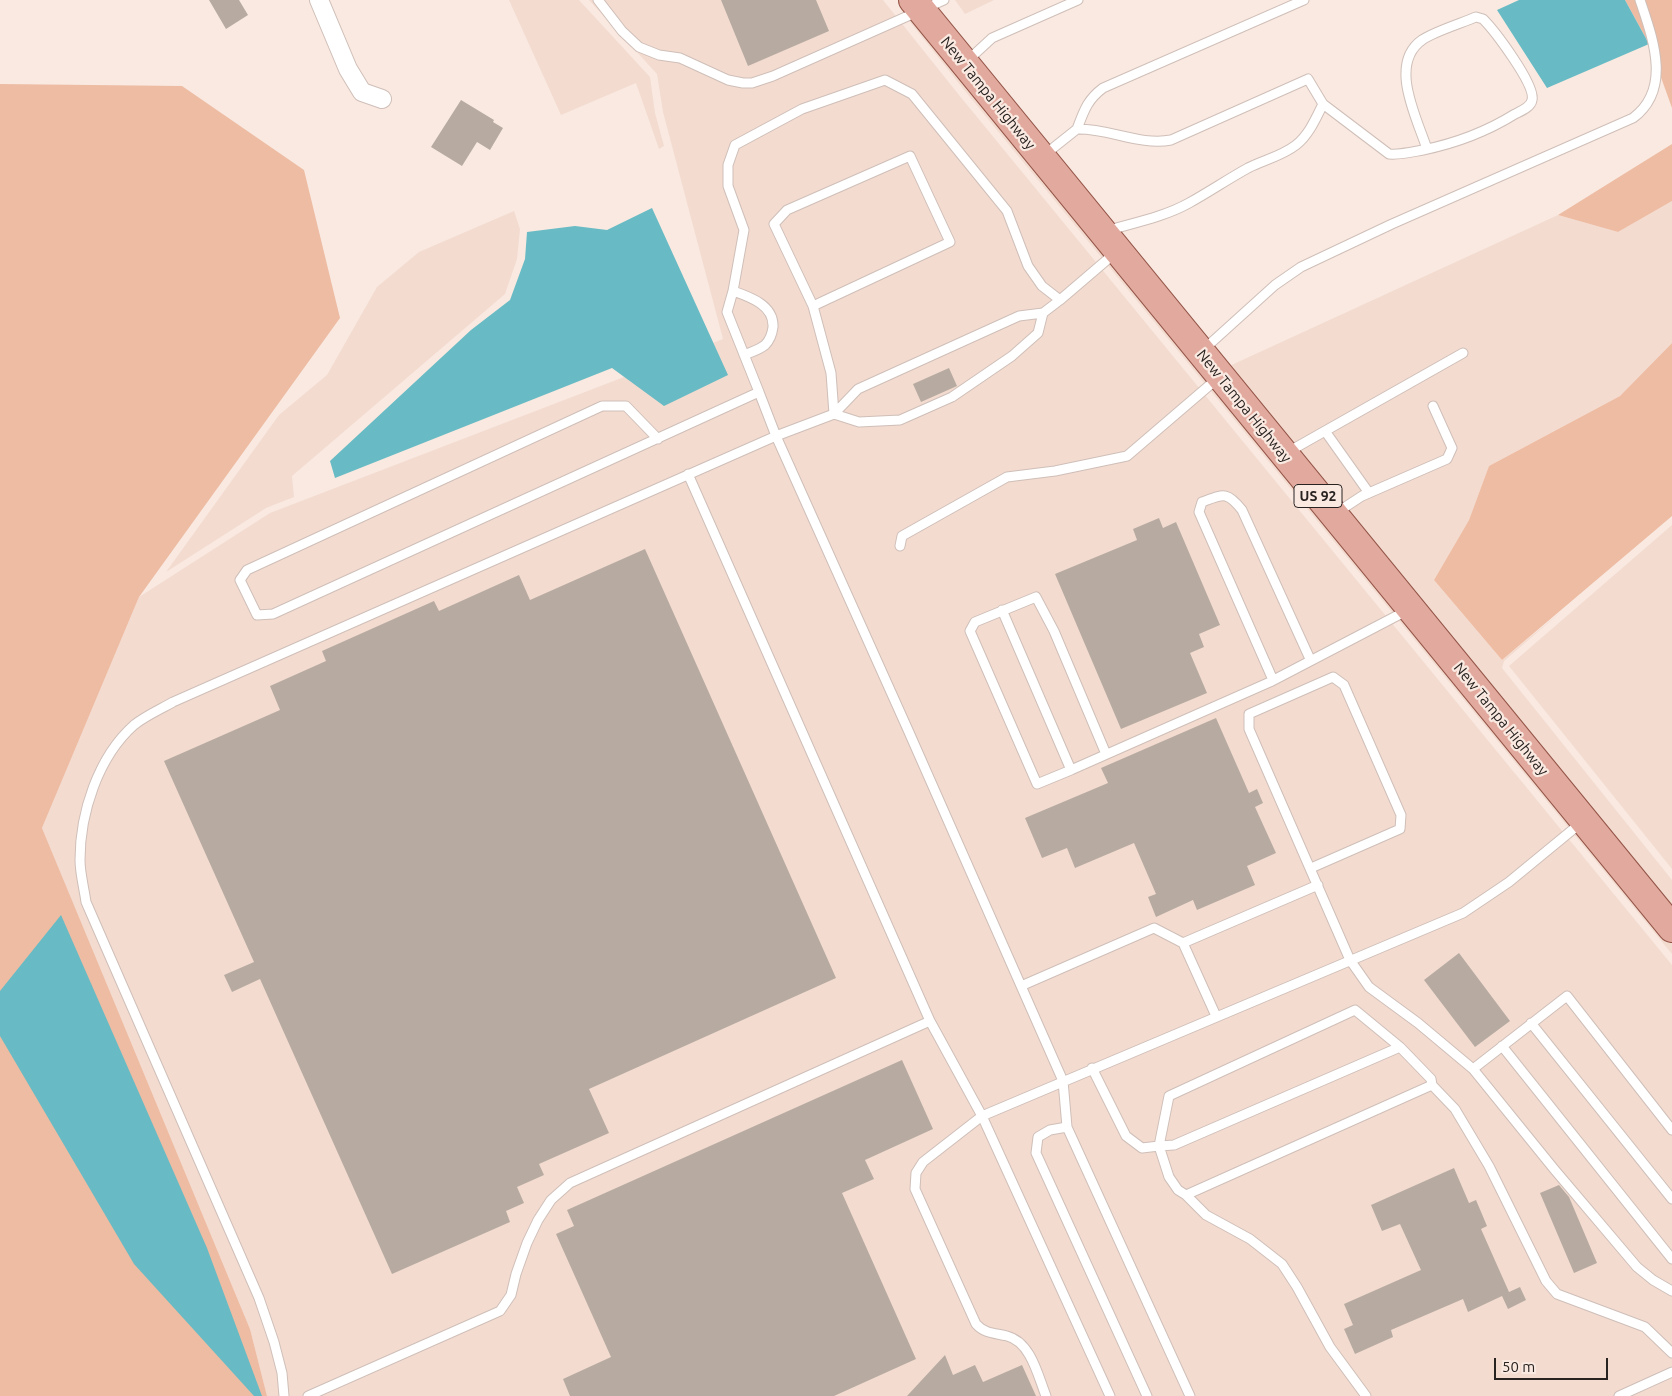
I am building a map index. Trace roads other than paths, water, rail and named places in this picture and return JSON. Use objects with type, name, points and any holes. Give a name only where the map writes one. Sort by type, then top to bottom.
[{"type":"main road","name":"New Tampa Highway","points":[[926,4],[964,64],[1672,928]]},
{"type":"street","points":[[319,0],[348,69],[362,92],[382,100]]},
{"type":"lane","points":[[598,0],[622,31],[639,47],[659,55],[680,58],[728,80],[743,83],[752,83],[773,76],[926,4]]},
{"type":"lane","points":[[964,64],[992,38],[1078,0]]},
{"type":"lane","points":[[1041,158],[1077,129],[1087,103],[1103,88],[1304,0]]},
{"type":"lane","points":[[1200,352],[1268,290],[1301,267],[1384,228],[1633,118],[1641,112],[1651,101],[1656,89],[1658,64],[1640,0]]},
{"type":"lane","points":[[1077,129],[1091,129],[1149,141],[1171,140],[1308,79],[1323,104],[1389,154],[1427,149],[1461,141],[1494,127],[1526,108],[1532,99],[1532,94],[1506,47],[1483,19],[1476,17],[1422,40],[1410,54],[1405,72],[1406,86],[1427,149]]},
{"type":"lane","points":[[1060,300],[1042,286],[1028,266],[1007,210],[912,94],[885,80],[802,109],[735,146],[728,165],[728,186],[744,230],[733,291],[727,312],[776,436],[1063,1081],[1068,1127],[1190,1396]]},
{"type":"lane","points":[[284,1396],[282,1373],[259,1298],[86,902],[80,860],[85,811],[96,778],[114,747],[134,724],[173,702],[688,474],[776,436],[834,414],[858,389],[1019,316],[1043,313],[1060,300],[1110,242],[1188,204],[1254,165],[1284,154],[1297,144],[1312,126],[1323,104]]},
{"type":"lane","points":[[813,306],[950,242],[910,156],[787,210],[774,224],[813,306],[831,373],[834,414]]},
{"type":"lane","points":[[733,291],[752,297],[761,303],[773,320],[772,336],[766,343],[744,355]]},
{"type":"lane","points":[[834,414],[858,422],[900,420],[952,397],[1012,356],[1038,332],[1043,313]]},
{"type":"lane","points":[[1284,455],[1463,353]]},
{"type":"lane","points":[[900,546],[902,536],[1007,477],[1127,456],[1220,377]]},
{"type":"lane","points":[[658,439],[626,406],[602,406],[247,570],[240,580],[257,615],[273,614],[658,439],[759,392]]},
{"type":"lane","points":[[1333,514],[1369,493],[1447,459],[1452,448],[1433,406]]},
{"type":"lane","points":[[1325,431],[1369,493]]},
{"type":"lane","points":[[688,474],[930,1021],[982,1116],[1110,1396]]},
{"type":"lane","points":[[1273,680],[1199,512],[1202,502],[1222,495],[1233,499],[1242,510],[1310,659]]},
{"type":"lane","points":[[1106,754],[1054,631],[1036,597],[975,622],[970,631],[1036,784],[1070,770],[1273,680],[1310,659],[1411,609]]},
{"type":"lane","points":[[1002,610],[1070,770]]},
{"type":"lane","points":[[1311,868],[1400,829],[1401,815],[1348,693],[1344,685],[1333,676],[1249,714],[1249,729],[1350,960],[1369,987],[1418,1023],[1473,1069],[1636,1267],[1652,1280],[1668,1289],[1672,1279]]},
{"type":"lane","points":[[1046,1396],[1029,1354],[1020,1343],[1010,1337],[982,1331],[976,1324],[915,1189],[916,1173],[923,1162],[982,1116],[1092,1068],[1438,924],[1478,904],[1509,882],[1584,821]]},
{"type":"lane","points":[[1183,943],[1318,885]]},
{"type":"lane","points":[[1021,986],[1154,928],[1183,943],[1216,1016]]},
{"type":"lane","points":[[1473,1069],[1567,996],[1672,1130]]},
{"type":"lane","points":[[1366,1396],[1330,1347],[1282,1264],[1250,1239],[1206,1215],[1186,1195],[1178,1190],[1169,1176],[1160,1146],[1169,1096],[1355,1010],[1400,1047],[1431,1079],[1432,1085],[1455,1109],[1488,1166],[1546,1281],[1557,1294],[1645,1327],[1672,1353]]},
{"type":"lane","points":[[308,1396],[500,1311],[511,1295],[519,1266],[538,1220],[551,1200],[570,1183],[930,1021]]},
{"type":"lane","points":[[1531,1023],[1672,1199]]},
{"type":"lane","points":[[1502,1046],[1672,1259]]},
{"type":"lane","points":[[1092,1068],[1126,1136],[1142,1148],[1174,1145],[1400,1047]]},
{"type":"lane","points":[[1186,1195],[1432,1085]]},
{"type":"lane","points":[[1068,1127],[1050,1130],[1038,1137],[1036,1153],[1147,1396]]},
{"type":"lane","points":[[1619,1396],[1672,1372]]},
{"type":"water","points":[[1519,0],[1625,0],[1649,44],[1547,88],[1497,10]]},
{"type":"water","points":[[652,208],[728,375],[664,406],[612,368],[335,478],[330,461],[471,330],[510,300],[525,259],[527,232],[575,226],[607,230]]},
{"type":"water","points":[[61,915],[207,1248],[262,1396],[254,1396],[134,1264],[0,1036],[0,991]]}]
